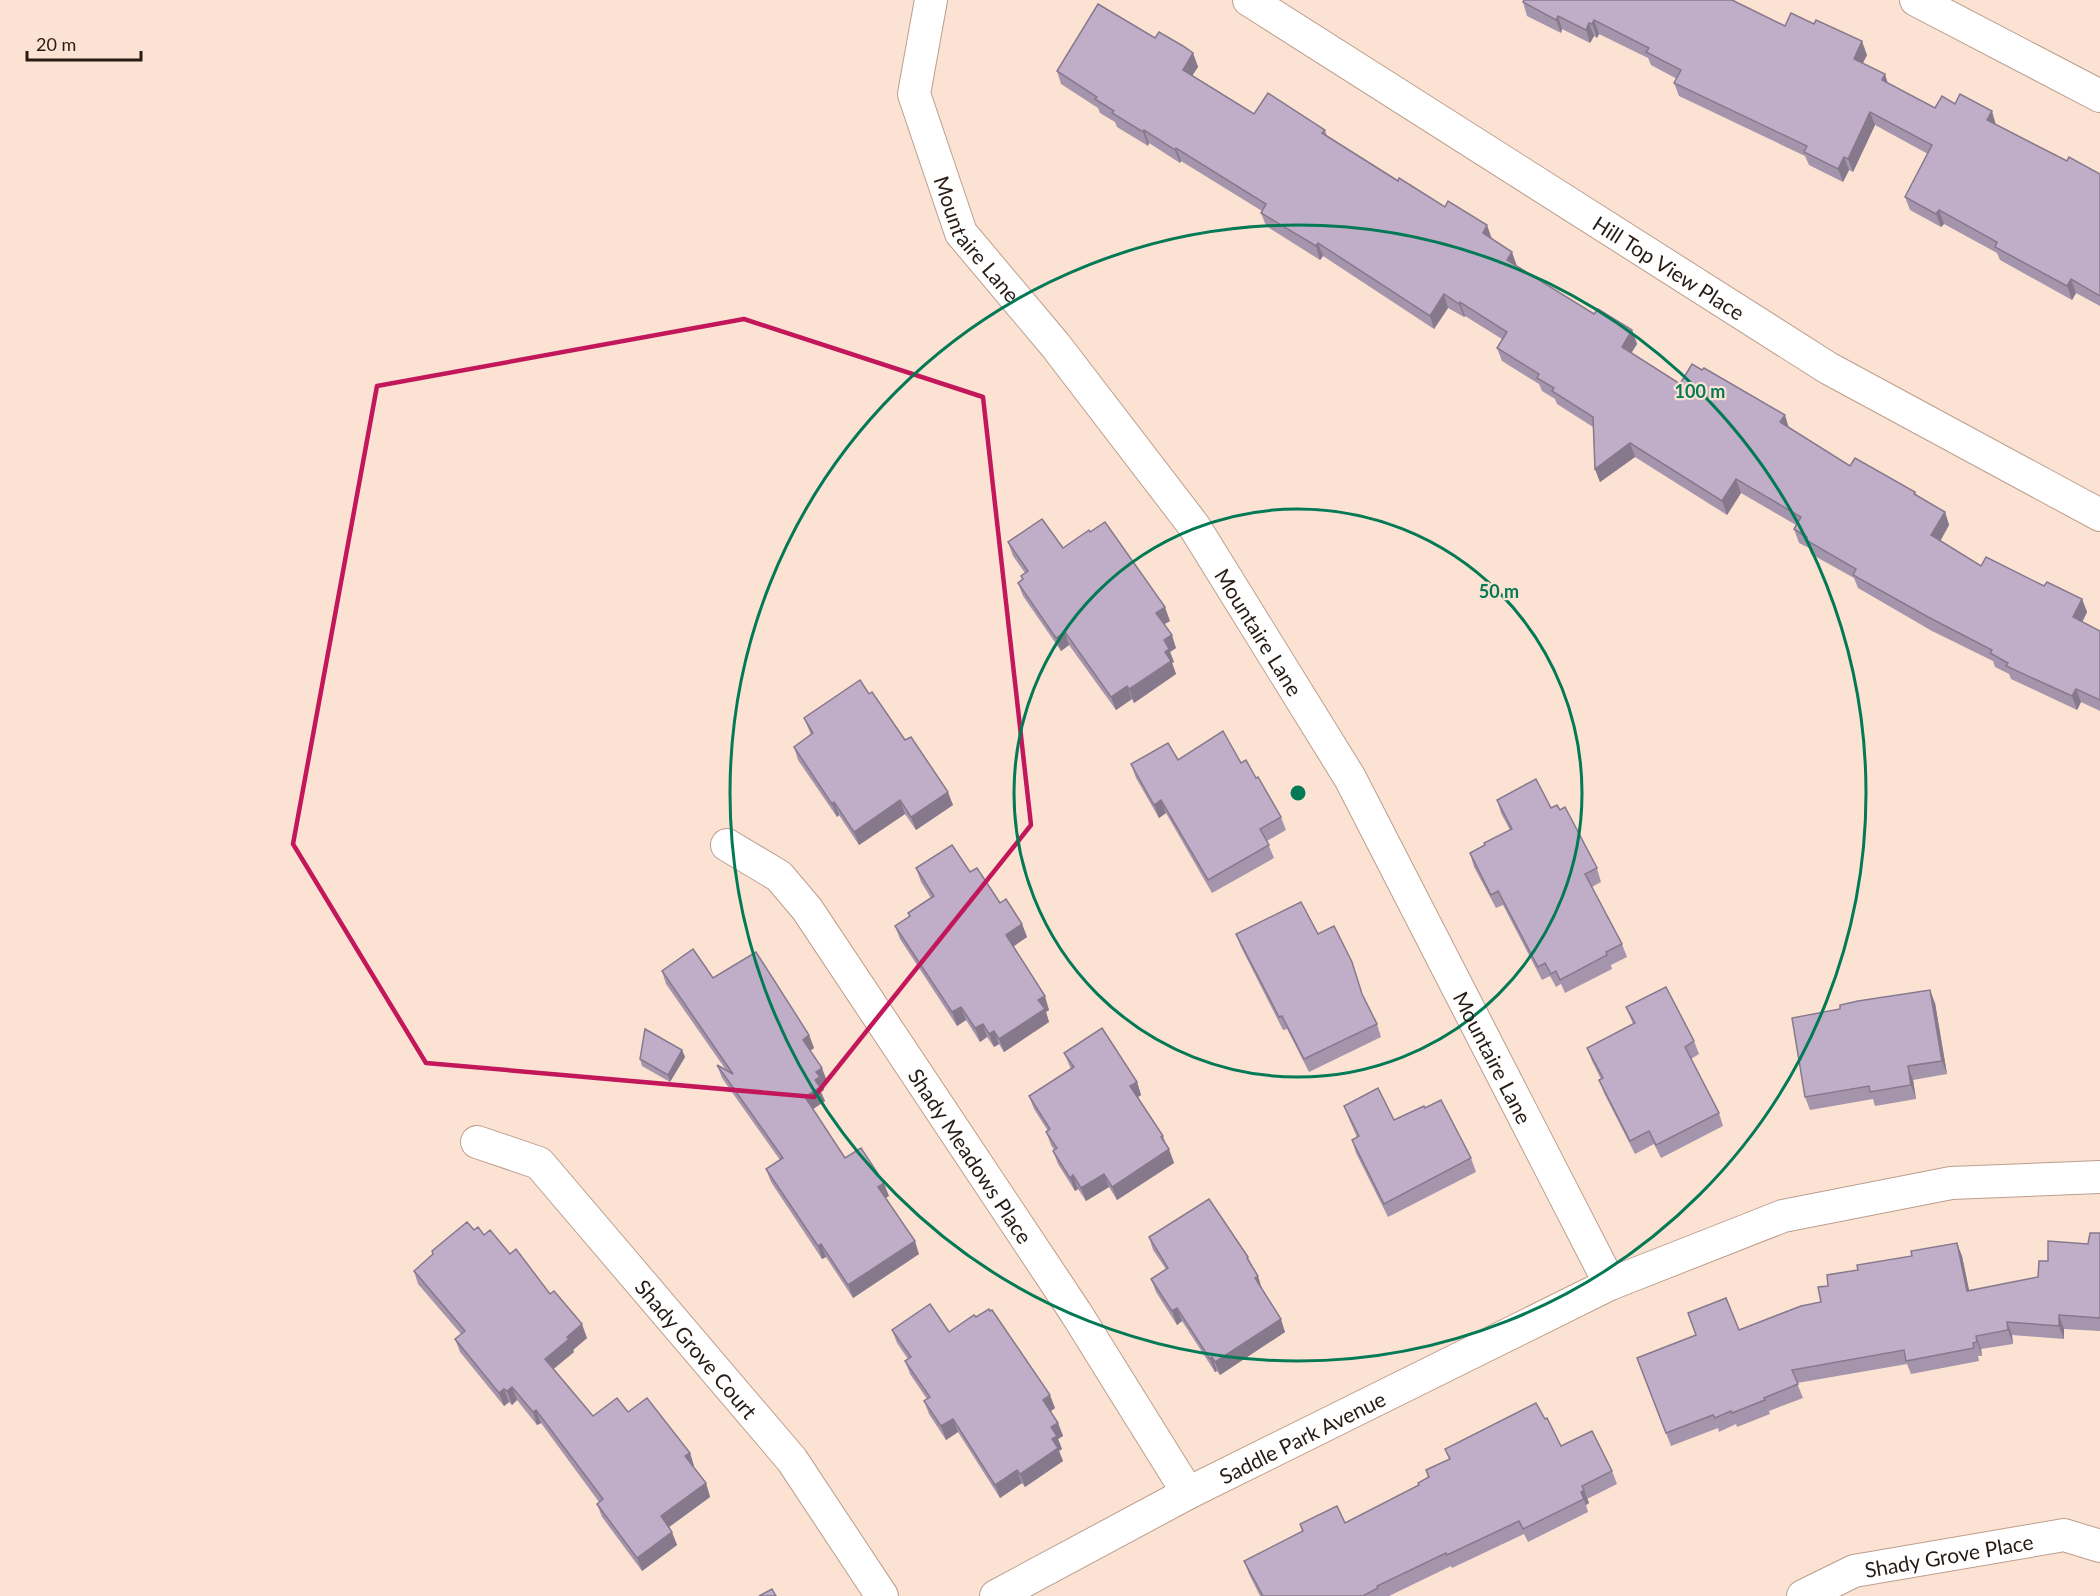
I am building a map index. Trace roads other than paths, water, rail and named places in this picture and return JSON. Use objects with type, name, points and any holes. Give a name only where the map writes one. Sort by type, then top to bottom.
[{"type":"street","name":"Mountaire Lane","points":[[931,0],[914,94],[961,233],[1056,346],[1194,526],[1350,777],[1611,1284]]},
{"type":"street","name":"Hill Top View Place","points":[[1249,0],[1828,368],[2100,515]]},
{"type":"street","points":[[1916,0],[2100,96]]},
{"type":"street","name":"Shady Meadows Place","points":[[727,845],[779,876],[807,909],[1077,1313],[1188,1493]]},
{"type":"street","name":"Shady Grove Court","points":[[477,1142],[539,1164],[792,1460],[882,1596]]},
{"type":"street","name":"Saddle Park Avenue","points":[[996,1596],[1188,1493],[1611,1284],[1783,1216],[1951,1183],[2100,1177]]},
{"type":"street","name":"Shady Grove Place","points":[[1803,1596],[1854,1571],[2064,1534],[2100,1546]]}]
